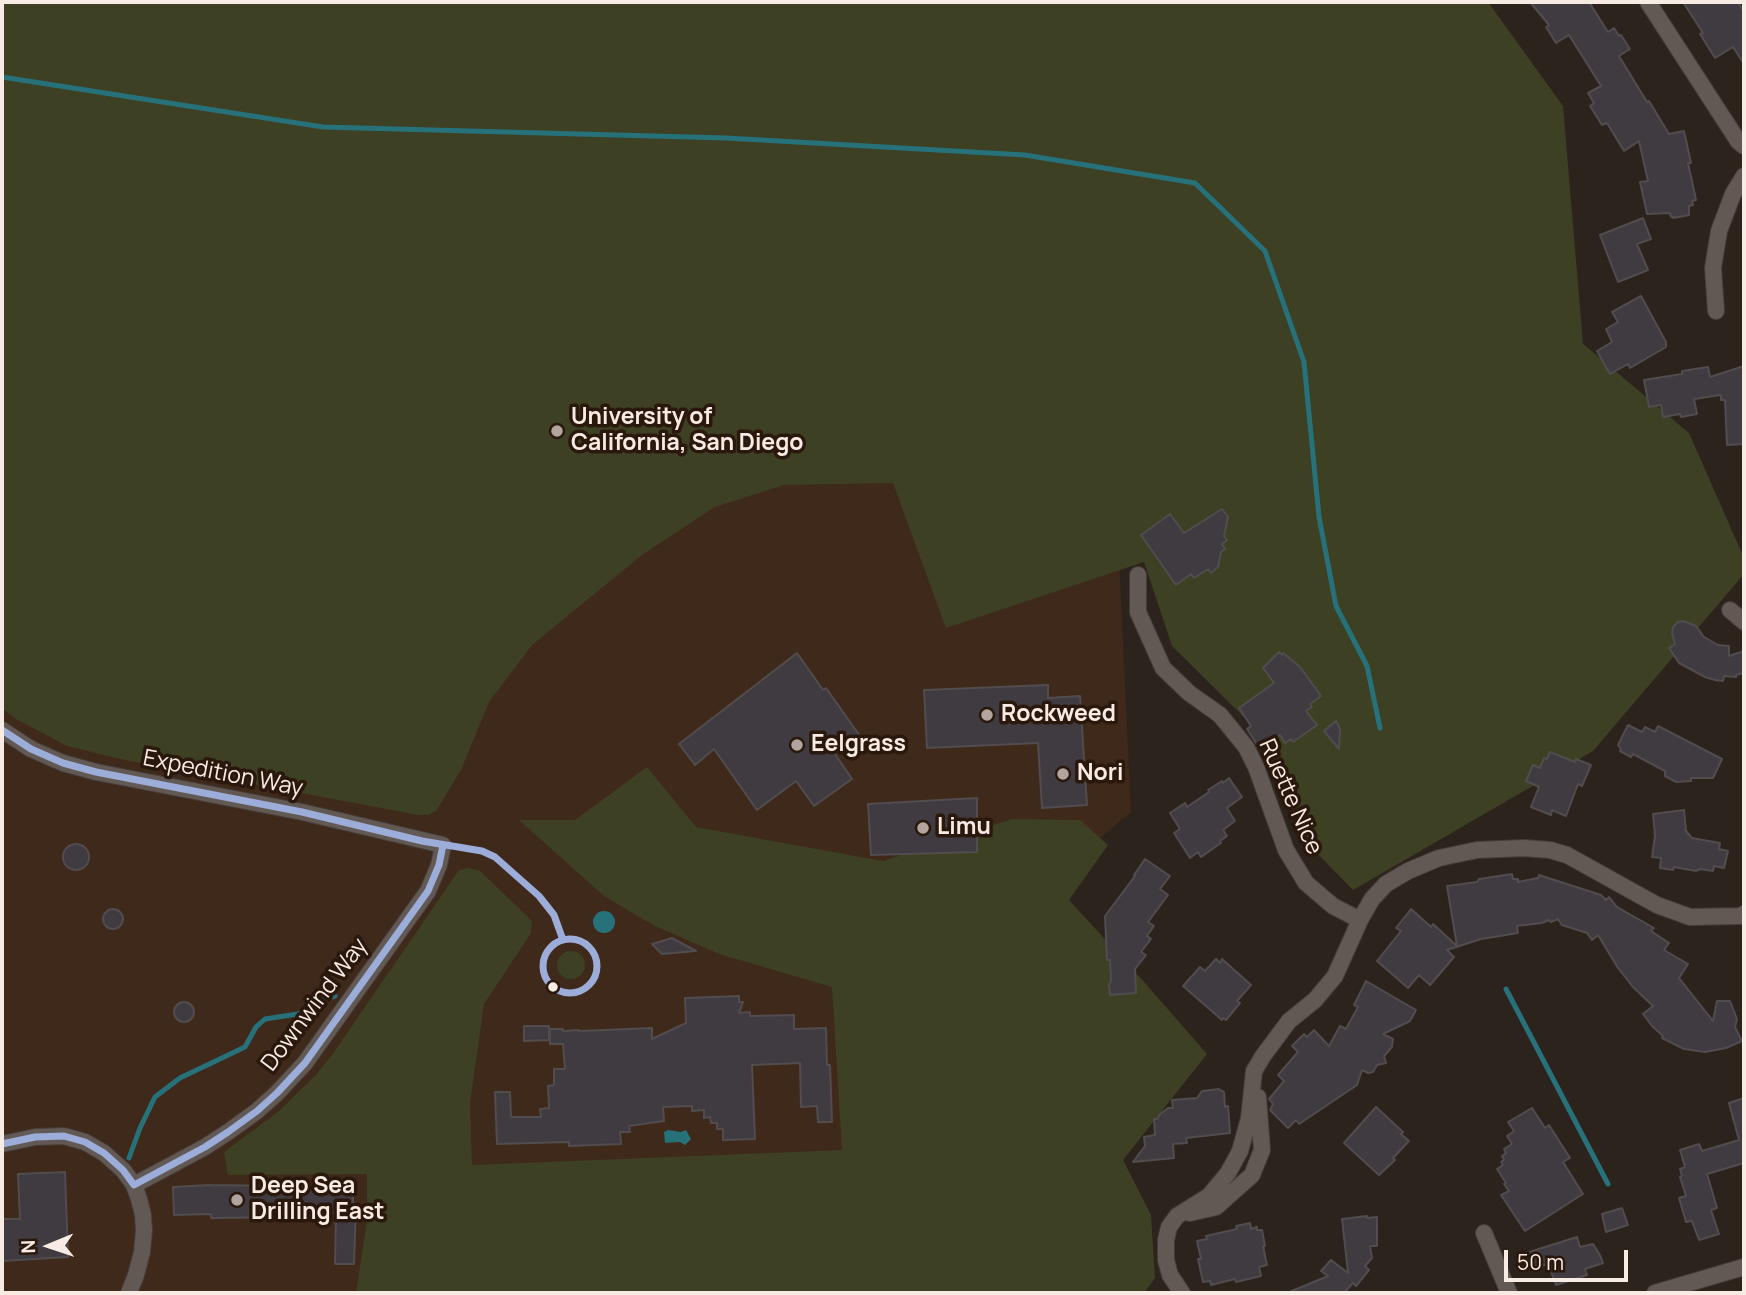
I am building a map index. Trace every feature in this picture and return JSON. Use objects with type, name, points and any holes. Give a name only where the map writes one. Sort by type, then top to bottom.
[{"type":"street","points":[[1648,2],[1738,141],[1744,146]]},
{"type":"street","points":[[1716,311],[1713,268],[1719,231],[1733,194],[1744,176]]},
{"type":"street","name":"Ruette Nice","points":[[1138,575],[1138,612],[1163,667],[1189,693],[1220,715],[1246,747],[1256,766],[1286,850],[1306,883],[1333,906],[1360,920]]},
{"type":"street","points":[[1730,610],[1744,621]]},
{"type":"street","name":"Expedition Way","points":[[2,730],[31,749],[63,763],[96,772],[302,812],[443,845]]},
{"type":"street","name":"Downwind Way","points":[[134,1185],[228,1132],[267,1102],[305,1063],[428,891],[443,845]]},
{"type":"street","points":[[1182,1293],[1170,1275],[1166,1260],[1169,1227],[1177,1216],[1216,1207],[1252,1175],[1262,1150],[1262,1128],[1254,1072],[1289,1021],[1315,1000],[1335,976],[1360,920],[1372,899],[1386,884],[1439,858],[1477,850],[1550,850],[1567,855],[1657,905],[1690,917],[1744,914]]},
{"type":"street","points":[[2,1144],[35,1137],[64,1136],[85,1142],[104,1153],[123,1170],[134,1185],[143,1215],[144,1231],[142,1252],[128,1293]]},
{"type":"street","points":[[1484,1233],[1509,1293]]},
{"type":"street","points":[[1655,1293],[1744,1267]]},
{"type":"shaded area","name":"University of California, San Diego","points":[[2,2],[932,2],[1095,50],[1131,812],[1090,846],[1054,899],[1113,1168],[1126,1293],[2,1293]]},
{"type":"green space","points":[[2,2],[1488,2],[1563,106],[1583,344],[1689,433],[1744,558],[1744,574],[1593,751],[1353,890],[1304,840],[1256,729],[1172,646],[1144,562],[946,628],[893,483],[784,485],[715,507],[642,555],[532,645],[489,702],[461,770],[436,811],[428,815],[120,759],[67,746],[14,718],[2,708]]},
{"type":"green space","points":[[647,767],[696,827],[883,861],[1012,819],[1080,820],[1108,845],[1069,900],[1207,1054],[1123,1160],[1151,1215],[1155,1278],[1144,1293],[356,1293],[367,1221],[367,1174],[228,1175],[224,1152],[279,1111],[316,1075],[459,870],[469,868],[480,871],[532,921],[531,933],[484,1004],[470,1103],[472,1165],[842,1150],[832,987],[719,954],[653,925],[604,896],[519,820],[575,820]]},
{"type":"green space","points":[[571,951],[581,955],[585,965],[581,975],[571,979],[561,975],[557,965],[561,955]]},
{"type":"water","points":[[604,911],[612,914],[615,922],[612,930],[604,933],[596,930],[593,922],[596,914]]},
{"type":"water","points":[[686,1130],[691,1139],[685,1145],[680,1142],[665,1143],[664,1132]]},
{"type":"building","points":[[1530,2],[1589,2],[1608,32],[1614,28],[1619,36],[1621,35],[1630,49],[1619,56],[1647,102],[1649,101],[1669,134],[1684,131],[1696,200],[1689,206],[1689,215],[1673,218],[1670,213],[1647,214],[1640,182],[1648,181],[1639,141],[1624,151],[1607,123],[1602,125],[1590,106],[1594,103],[1588,93],[1601,86],[1569,35],[1556,43],[1546,27],[1549,25]]},
{"type":"building","points":[[1683,2],[1738,2],[1744,12],[1744,64],[1733,47],[1715,58]]},
{"type":"building","points":[[1643,218],[1651,239],[1637,244],[1648,270],[1618,282],[1600,235]]},
{"type":"building","points":[[1641,296],[1666,342],[1666,347],[1630,368],[1628,364],[1610,374],[1597,351],[1612,342],[1606,329],[1618,322],[1612,312]]},
{"type":"building","points":[[1744,366],[1744,444],[1727,445],[1725,400],[1721,400],[1721,395],[1694,399],[1697,414],[1681,417],[1680,414],[1663,417],[1661,405],[1649,407],[1644,380],[1708,367],[1710,377]]},
{"type":"building","points":[[1222,509],[1228,517],[1224,536],[1227,540],[1222,544],[1225,549],[1221,552],[1218,567],[1211,573],[1208,569],[1194,578],[1191,574],[1176,585],[1141,535],[1170,514],[1184,533]]},
{"type":"building","points":[[1683,621],[1696,626],[1704,637],[1718,645],[1729,646],[1729,656],[1744,651],[1744,673],[1736,677],[1724,676],[1723,681],[1715,680],[1679,663],[1669,648],[1675,644],[1673,627]]},
{"type":"building","points":[[1279,652],[1300,667],[1321,696],[1310,704],[1312,707],[1306,711],[1317,725],[1293,742],[1291,739],[1285,743],[1280,735],[1260,749],[1247,729],[1251,726],[1239,708],[1274,683],[1263,668]]},
{"type":"building","points":[[797,653],[860,736],[835,754],[852,779],[814,806],[796,781],[757,810],[714,749],[695,765],[679,744]]},
{"type":"building","name":"Rockweed","points":[[1048,685],[1048,698],[1080,696],[1087,805],[1042,808],[1038,743],[927,748],[924,690]]},
{"type":"building","points":[[1336,721],[1340,729],[1339,749],[1324,731]]},
{"type":"building","points":[[1628,725],[1642,732],[1645,727],[1655,732],[1658,726],[1722,759],[1713,778],[1691,778],[1691,781],[1676,782],[1665,776],[1665,771],[1633,754],[1631,757],[1620,751],[1618,745]]},
{"type":"building","points":[[1550,752],[1591,765],[1582,786],[1578,784],[1566,816],[1552,810],[1551,815],[1531,807],[1539,787],[1526,781],[1533,765],[1540,768]]},
{"type":"building","points":[[1229,778],[1242,797],[1227,808],[1235,821],[1223,830],[1227,836],[1221,843],[1201,857],[1198,852],[1190,858],[1174,833],[1180,829],[1170,813],[1185,803],[1187,807]]},
{"type":"building","name":"Limu","points":[[977,798],[977,852],[871,855],[868,804]]},
{"type":"building","points":[[1684,810],[1686,831],[1692,838],[1720,843],[1719,849],[1728,851],[1724,868],[1714,866],[1713,871],[1696,871],[1674,867],[1673,870],[1660,868],[1661,858],[1652,857],[1655,836],[1653,814]]},
{"type":"building","points":[[76,844],[85,848],[89,857],[85,866],[76,870],[67,866],[63,857],[67,848]]},
{"type":"building","points":[[1145,859],[1170,876],[1160,889],[1168,895],[1148,922],[1154,926],[1147,936],[1151,939],[1141,952],[1146,955],[1135,969],[1136,993],[1110,995],[1110,960],[1107,960],[1105,916]]},
{"type":"building","points":[[1512,874],[1513,879],[1518,879],[1518,882],[1538,878],[1539,875],[1601,895],[1606,900],[1609,897],[1617,907],[1654,928],[1651,931],[1669,943],[1664,950],[1688,964],[1679,978],[1713,1021],[1717,1001],[1730,1001],[1737,1019],[1735,1027],[1742,1041],[1726,1048],[1705,1052],[1684,1049],[1662,1038],[1643,1014],[1653,1006],[1618,968],[1598,935],[1592,940],[1587,933],[1562,925],[1558,919],[1517,926],[1518,933],[1481,939],[1447,950],[1454,957],[1430,985],[1419,975],[1408,988],[1377,961],[1401,931],[1396,928],[1411,909],[1431,927],[1433,924],[1457,946],[1447,886]]},
{"type":"building","points":[[113,909],[120,912],[123,919],[120,926],[113,929],[106,926],[103,919],[106,912]]},
{"type":"building","points":[[672,938],[696,951],[662,954],[652,944]]},
{"type":"building","points":[[1216,959],[1220,963],[1222,959],[1251,985],[1226,1020],[1222,1020],[1183,986],[1200,967],[1205,971]]},
{"type":"building","points":[[1366,981],[1416,1010],[1410,1021],[1383,1034],[1393,1039],[1392,1047],[1384,1056],[1386,1063],[1377,1065],[1373,1072],[1362,1070],[1357,1085],[1299,1124],[1296,1120],[1288,1128],[1270,1110],[1273,1104],[1269,1099],[1284,1081],[1278,1075],[1298,1052],[1292,1046],[1304,1034],[1307,1037],[1314,1030],[1329,1046],[1340,1026],[1346,1029],[1358,1007],[1354,1005]]},
{"type":"building","points":[[739,996],[739,1002],[743,1002],[739,1013],[750,1012],[750,1016],[794,1015],[794,1029],[826,1028],[832,1122],[818,1122],[817,1106],[801,1107],[800,1063],[752,1065],[755,1139],[723,1140],[723,1129],[717,1129],[717,1123],[711,1123],[710,1117],[704,1118],[704,1110],[692,1111],[692,1106],[663,1107],[664,1121],[629,1126],[630,1132],[620,1132],[621,1144],[497,1144],[495,1092],[510,1092],[511,1117],[541,1117],[540,1109],[549,1108],[548,1086],[554,1085],[554,1069],[565,1069],[563,1044],[550,1044],[550,1029],[579,1031],[652,1028],[652,1039],[686,1023],[685,998]]},
{"type":"building","points":[[184,1002],[191,1005],[194,1012],[191,1019],[184,1022],[177,1019],[174,1012],[177,1005]]},
{"type":"building","points":[[524,1026],[549,1026],[549,1040],[524,1041]]},
{"type":"building","points":[[1219,1089],[1224,1092],[1225,1107],[1228,1106],[1230,1133],[1186,1138],[1187,1143],[1173,1144],[1174,1158],[1133,1162],[1145,1146],[1144,1137],[1155,1135],[1154,1119],[1168,1108],[1173,1108],[1172,1100],[1197,1098],[1202,1091]]},
{"type":"building","points":[[1744,1098],[1744,1163],[1707,1174],[1717,1208],[1711,1210],[1719,1234],[1699,1240],[1692,1221],[1686,1222],[1679,1198],[1686,1196],[1680,1177],[1680,1169],[1685,1167],[1680,1150],[1699,1144],[1702,1151],[1739,1140],[1729,1103]]},
{"type":"building","points":[[1376,1107],[1409,1141],[1379,1175],[1344,1143]]},
{"type":"building","points":[[1532,1108],[1545,1128],[1549,1125],[1570,1158],[1563,1162],[1583,1194],[1525,1231],[1501,1195],[1509,1191],[1497,1169],[1503,1165],[1502,1156],[1506,1153],[1504,1149],[1512,1144],[1507,1136],[1514,1131],[1508,1122]]},
{"type":"building","points":[[65,1172],[68,1257],[2,1261],[2,1219],[20,1219],[18,1174]]},
{"type":"building","name":"Deep Sea Drilling East","points":[[173,1187],[353,1187],[353,1203],[356,1203],[354,1264],[335,1264],[336,1213],[301,1213],[301,1217],[211,1218],[211,1214],[174,1215]]},
{"type":"building","points":[[1622,1208],[1628,1225],[1606,1232],[1602,1214]]},
{"type":"building","points":[[1377,1217],[1377,1246],[1370,1246],[1372,1258],[1365,1266],[1369,1270],[1356,1286],[1353,1283],[1344,1293],[1287,1293],[1328,1276],[1321,1271],[1331,1260],[1348,1273],[1342,1219]]},
{"type":"building","points":[[1250,1223],[1251,1229],[1257,1227],[1257,1230],[1262,1230],[1267,1265],[1259,1267],[1261,1276],[1211,1285],[1210,1281],[1203,1282],[1197,1241]]},
{"type":"building","points":[[1577,1237],[1580,1247],[1593,1244],[1603,1263],[1585,1269],[1587,1275],[1556,1285],[1548,1264],[1528,1268],[1523,1254]]},
{"type":"waterway","points":[[2,77],[323,127],[726,138],[1025,155],[1195,183],[1265,251],[1304,362],[1319,517],[1336,606],[1367,666],[1380,728]]},
{"type":"waterway","points":[[1506,989],[1608,1184]]},
{"type":"waterway","points":[[129,1158],[155,1097],[180,1078],[245,1047],[256,1027],[265,1019],[304,1013],[321,1000],[335,996]]},
{"type":"transit line","points":[[2,730],[31,749],[63,763],[96,772],[302,812],[422,841],[482,851],[495,857],[539,896],[554,915],[563,940]]},
{"type":"transit line","points":[[2,1144],[35,1137],[64,1136],[85,1142],[104,1153],[123,1170],[134,1185],[228,1132],[257,1111],[305,1063],[428,891],[439,865],[443,845]]},
{"type":"transit line","points":[[575,939],[585,943],[593,951],[597,966],[593,981],[585,989],[565,993],[555,989],[547,981],[543,961],[547,951],[555,943],[575,939]]},
{"type":"place","name":"University of California, San Diego","points":[[557,431]]},
{"type":"place","name":"Rockweed","points":[[987,715]]},
{"type":"place","name":"Eelgrass","points":[[797,745]]},
{"type":"place","name":"Nori","points":[[1063,774]]},
{"type":"place","name":"Limu","points":[[923,828]]},
{"type":"place","name":"Deep Sea Drilling East","points":[[237,1200]]}]
